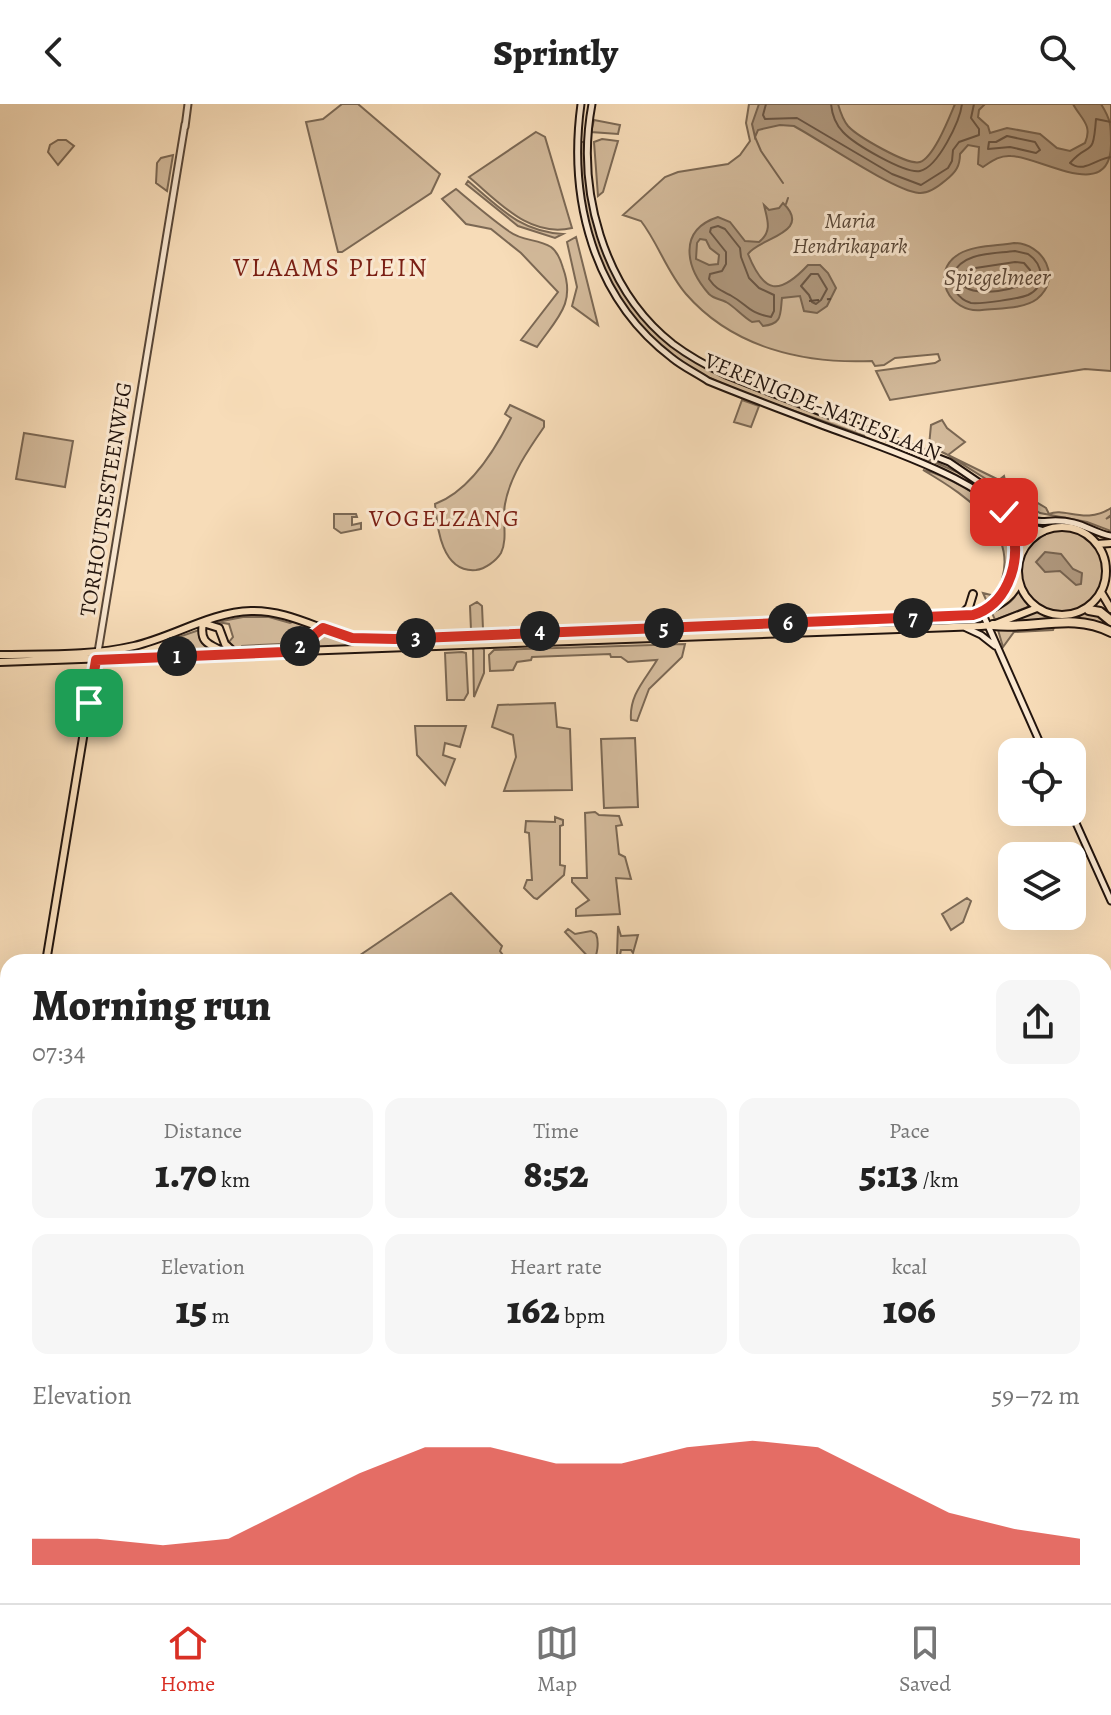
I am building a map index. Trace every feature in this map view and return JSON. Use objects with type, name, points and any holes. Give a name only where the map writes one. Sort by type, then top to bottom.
[{"type":"highway","points":[[1086,610],[1100,612],[1111,621]]},
{"type":"highway","points":[[990,625],[1072,621],[1089,623],[1111,632]]},
{"type":"main road","name":"TORHOUTSESTEENWEG","points":[[47,954],[188,104]]},
{"type":"main road","name":"VERENIGDE-NATIESLAAN","points":[[581,104],[576,168],[584,222],[613,293],[639,328],[672,358],[708,381],[942,471],[974,489],[1004,512],[1027,544]]},
{"type":"main road","name":"VERENIGDE-NATIESLAAN","points":[[592,104],[588,171],[602,241],[630,298],[663,335],[696,360],[726,375],[940,458],[993,492],[1022,523],[1031,529],[1044,531]]},
{"type":"main road","points":[[993,492],[1029,520],[1039,523],[1072,522],[1111,536]]},
{"type":"main road","points":[[982,612],[1001,597],[1011,570],[1013,531],[1004,512]]},
{"type":"main road","points":[[1106,567],[1097,544],[1082,532],[1063,527],[1044,531],[1027,544],[1020,558],[1019,582],[1037,608],[1055,615],[1086,610],[1101,592],[1111,558]]},
{"type":"main road","points":[[1097,544],[1111,543]]},
{"type":"main road","points":[[97,656],[232,613],[252,611],[277,613],[352,638],[395,639],[959,617],[982,612],[1009,597],[1019,582]]},
{"type":"main road","points":[[1101,592],[1111,609]]},
{"type":"main road","points":[[959,617],[969,607],[973,594]]},
{"type":"main road","points":[[0,662],[38,658],[962,627],[990,625],[1037,608]]},
{"type":"main road","points":[[982,612],[1038,738]]},
{"type":"main road","points":[[304,621],[309,632],[307,641]]},
{"type":"main road","points":[[203,623],[219,628],[231,653]]},
{"type":"main road","points":[[203,623],[201,637],[205,643],[231,653]]},
{"type":"main road","points":[[962,627],[981,635],[997,647]]},
{"type":"main road","points":[[284,652],[307,641],[323,628]]},
{"type":"main road","points":[[0,655],[38,658]]},
{"type":"main road","points":[[1077,826],[1111,901]]},
{"type":"green space","points":[[342,104],[358,104],[440,174],[431,193],[338,252],[306,122],[323,119]]},
{"type":"green space","name":"Maria Hendrikapark","points":[[749,104],[1111,104],[1111,371],[1085,369],[890,400],[876,371],[935,363],[940,360],[938,354],[895,358],[884,365],[875,366],[872,361],[821,359],[771,349],[725,328],[686,294],[641,221],[623,215],[665,177],[728,164],[740,155],[750,141],[746,123]]},
{"type":"green space","points":[[594,120],[620,125],[618,134],[591,132]]},
{"type":"green space","points":[[536,132],[545,137],[572,228],[556,230],[528,223],[503,207],[469,177]]},
{"type":"green space","points":[[602,139],[618,141],[603,192],[598,196],[594,142]]},
{"type":"green space","points":[[66,140],[74,146],[58,165],[48,152],[50,145]]},
{"type":"green space","points":[[579,142],[584,142],[589,188],[600,232],[618,277],[642,314],[671,342],[704,365],[741,384],[866,431],[864,436],[716,381],[666,350],[644,329],[625,306],[597,254],[582,197]]},
{"type":"green space","points":[[173,155],[167,191],[156,183],[157,163],[161,158]]},
{"type":"green space","points":[[468,181],[522,223],[563,234],[555,238],[518,226],[466,184]]},
{"type":"green space","points":[[456,189],[510,232],[546,244],[559,257],[566,281],[566,301],[537,347],[521,340],[558,292],[521,253],[491,229],[466,224],[442,199]]},
{"type":"green space","points":[[576,237],[598,325],[572,306],[577,287],[567,242]]},
{"type":"green space","points":[[742,400],[759,406],[751,427],[734,422]]},
{"type":"green space","points":[[510,405],[544,421],[544,427],[520,464],[507,494],[501,553],[483,568],[465,569],[449,557],[444,547],[435,504],[459,490],[480,468],[511,418],[505,414]]},
{"type":"green space","points":[[942,420],[965,442],[948,455],[999,480],[1004,476],[1006,484],[1046,508],[1049,514],[1062,512],[1084,516],[1111,508],[1111,515],[1106,519],[1111,516],[1111,531],[1087,522],[1040,513],[929,446],[931,425]]},
{"type":"green space","points":[[24,433],[73,441],[65,487],[16,479]]},
{"type":"green space","points":[[889,442],[957,472],[980,486],[1037,531],[1028,538],[1002,505],[985,492],[947,471],[888,446]]},
{"type":"green space","points":[[923,470],[970,491],[993,507],[1008,524],[1012,540],[1009,574],[1001,593],[988,604],[983,593],[995,596],[1003,574],[1004,555],[999,537],[975,506]]},
{"type":"green space","points":[[334,514],[356,514],[357,517],[352,517],[352,525],[361,523],[361,529],[341,533],[334,528]]},
{"type":"green space","points":[[1062,530],[1078,533],[1091,542],[1100,555],[1103,571],[1100,587],[1091,600],[1078,609],[1062,612],[1046,609],[1033,600],[1024,587],[1021,571],[1024,555],[1033,542],[1046,533]]},
{"type":"green space","points":[[1018,589],[1030,606],[995,620],[992,613],[1012,601]]},
{"type":"green space","points":[[477,602],[482,606],[483,629],[471,630],[470,606]]},
{"type":"green space","points":[[1032,611],[1063,618],[1092,611],[1111,623],[1111,630],[1101,625],[1007,622]]},
{"type":"green space","points":[[243,617],[295,621],[306,627],[307,636],[280,649],[279,644],[235,649],[229,642],[233,637],[229,624],[217,622]]},
{"type":"green space","points":[[1055,625],[1053,630],[1014,632],[1003,647],[998,630]]},
{"type":"green space","points":[[754,628],[754,631],[491,643],[491,638]]},
{"type":"green space","points":[[199,630],[202,643],[215,651],[171,653],[170,640]]},
{"type":"green space","points":[[323,632],[347,639],[464,637],[464,642],[304,648]]},
{"type":"green space","points":[[685,644],[682,657],[649,689],[637,721],[631,720],[633,703],[657,660],[628,662],[610,654],[532,657],[531,660],[517,662],[513,670],[490,671],[489,655],[494,650]]},
{"type":"green space","points":[[473,648],[484,650],[484,673],[474,697]]},
{"type":"green space","points":[[445,653],[466,653],[468,693],[464,700],[447,700]]},
{"type":"green space","points":[[555,703],[557,727],[570,729],[572,790],[504,791],[516,757],[513,735],[492,727],[498,705]]},
{"type":"green space","points":[[415,726],[466,726],[460,747],[445,743],[443,755],[455,759],[445,785],[417,755]]},
{"type":"green space","points":[[635,738],[638,807],[604,808],[601,739]]},
{"type":"green space","points":[[585,813],[619,816],[622,825],[616,826],[619,854],[625,857],[631,879],[616,878],[620,914],[576,916],[576,909],[589,900],[572,882],[572,878],[587,878]]},
{"type":"green space","points":[[555,817],[563,820],[560,826],[560,865],[565,866],[564,875],[537,899],[524,888],[527,880],[532,880],[526,821],[555,822]]},
{"type":"green space","points":[[451,893],[502,946],[502,954],[362,954]]},
{"type":"green space","points":[[967,898],[971,901],[963,922],[951,930],[942,914]]},
{"type":"green space","points":[[618,926],[621,936],[638,935],[633,953],[631,950],[621,950],[617,954]]},
{"type":"green space","points":[[568,929],[575,934],[591,931],[596,934],[596,954],[585,954],[565,932]]},
{"type":"water","points":[[759,104],[838,104],[853,131],[883,149],[914,162],[920,162],[931,153],[955,104],[985,104],[979,110],[978,117],[988,126],[990,133],[1007,128],[1040,134],[1057,148],[1070,151],[1085,143],[1088,131],[1073,104],[1101,104],[1110,123],[1111,144],[1108,162],[1100,171],[1087,174],[1072,173],[1011,156],[1000,157],[983,167],[978,164],[979,147],[968,145],[960,154],[952,174],[934,189],[919,193],[875,175],[794,126],[780,125],[758,130],[755,137],[752,124]]},
{"type":"water","points":[[783,203],[791,213],[792,221],[788,228],[748,254],[760,277],[766,283],[780,286],[808,265],[820,265],[836,288],[827,306],[817,313],[804,311],[800,296],[782,298],[777,320],[763,326],[709,294],[691,261],[691,240],[705,223],[718,217],[730,222],[745,241],[759,242],[768,229],[764,205],[769,210],[779,208]],"holes":[[[700,239],[706,240],[719,255],[718,264],[709,265],[696,259],[697,243]]]},
{"type":"water","name":"Spiegelmeer","points":[[1014,243],[1033,249],[1046,263],[1048,281],[1045,291],[1037,299],[1018,306],[971,310],[952,299],[944,281],[950,262],[972,249]]},
{"type":"water","points":[[1045,552],[1061,554],[1073,569],[1082,573],[1081,584],[1076,585],[1060,571],[1045,572],[1036,562]]},
{"type":"waterway","points":[[755,137],[783,183]]},
{"type":"waterway","points":[[786,204],[788,198]]},
{"type":"ferry route","points":[[809,301],[831,299]]},
{"type":"district","name":"VLAAMS PLEIN","points":[[331,267]]},
{"type":"district","name":"VOGELZANG","points":[[445,518]]},
{"type":"route","points":[[89,703],[96,660],[284,652],[300,646],[323,628],[363,640],[973,615],[996,603],[1009,581],[1014,540],[1004,512]]}]
